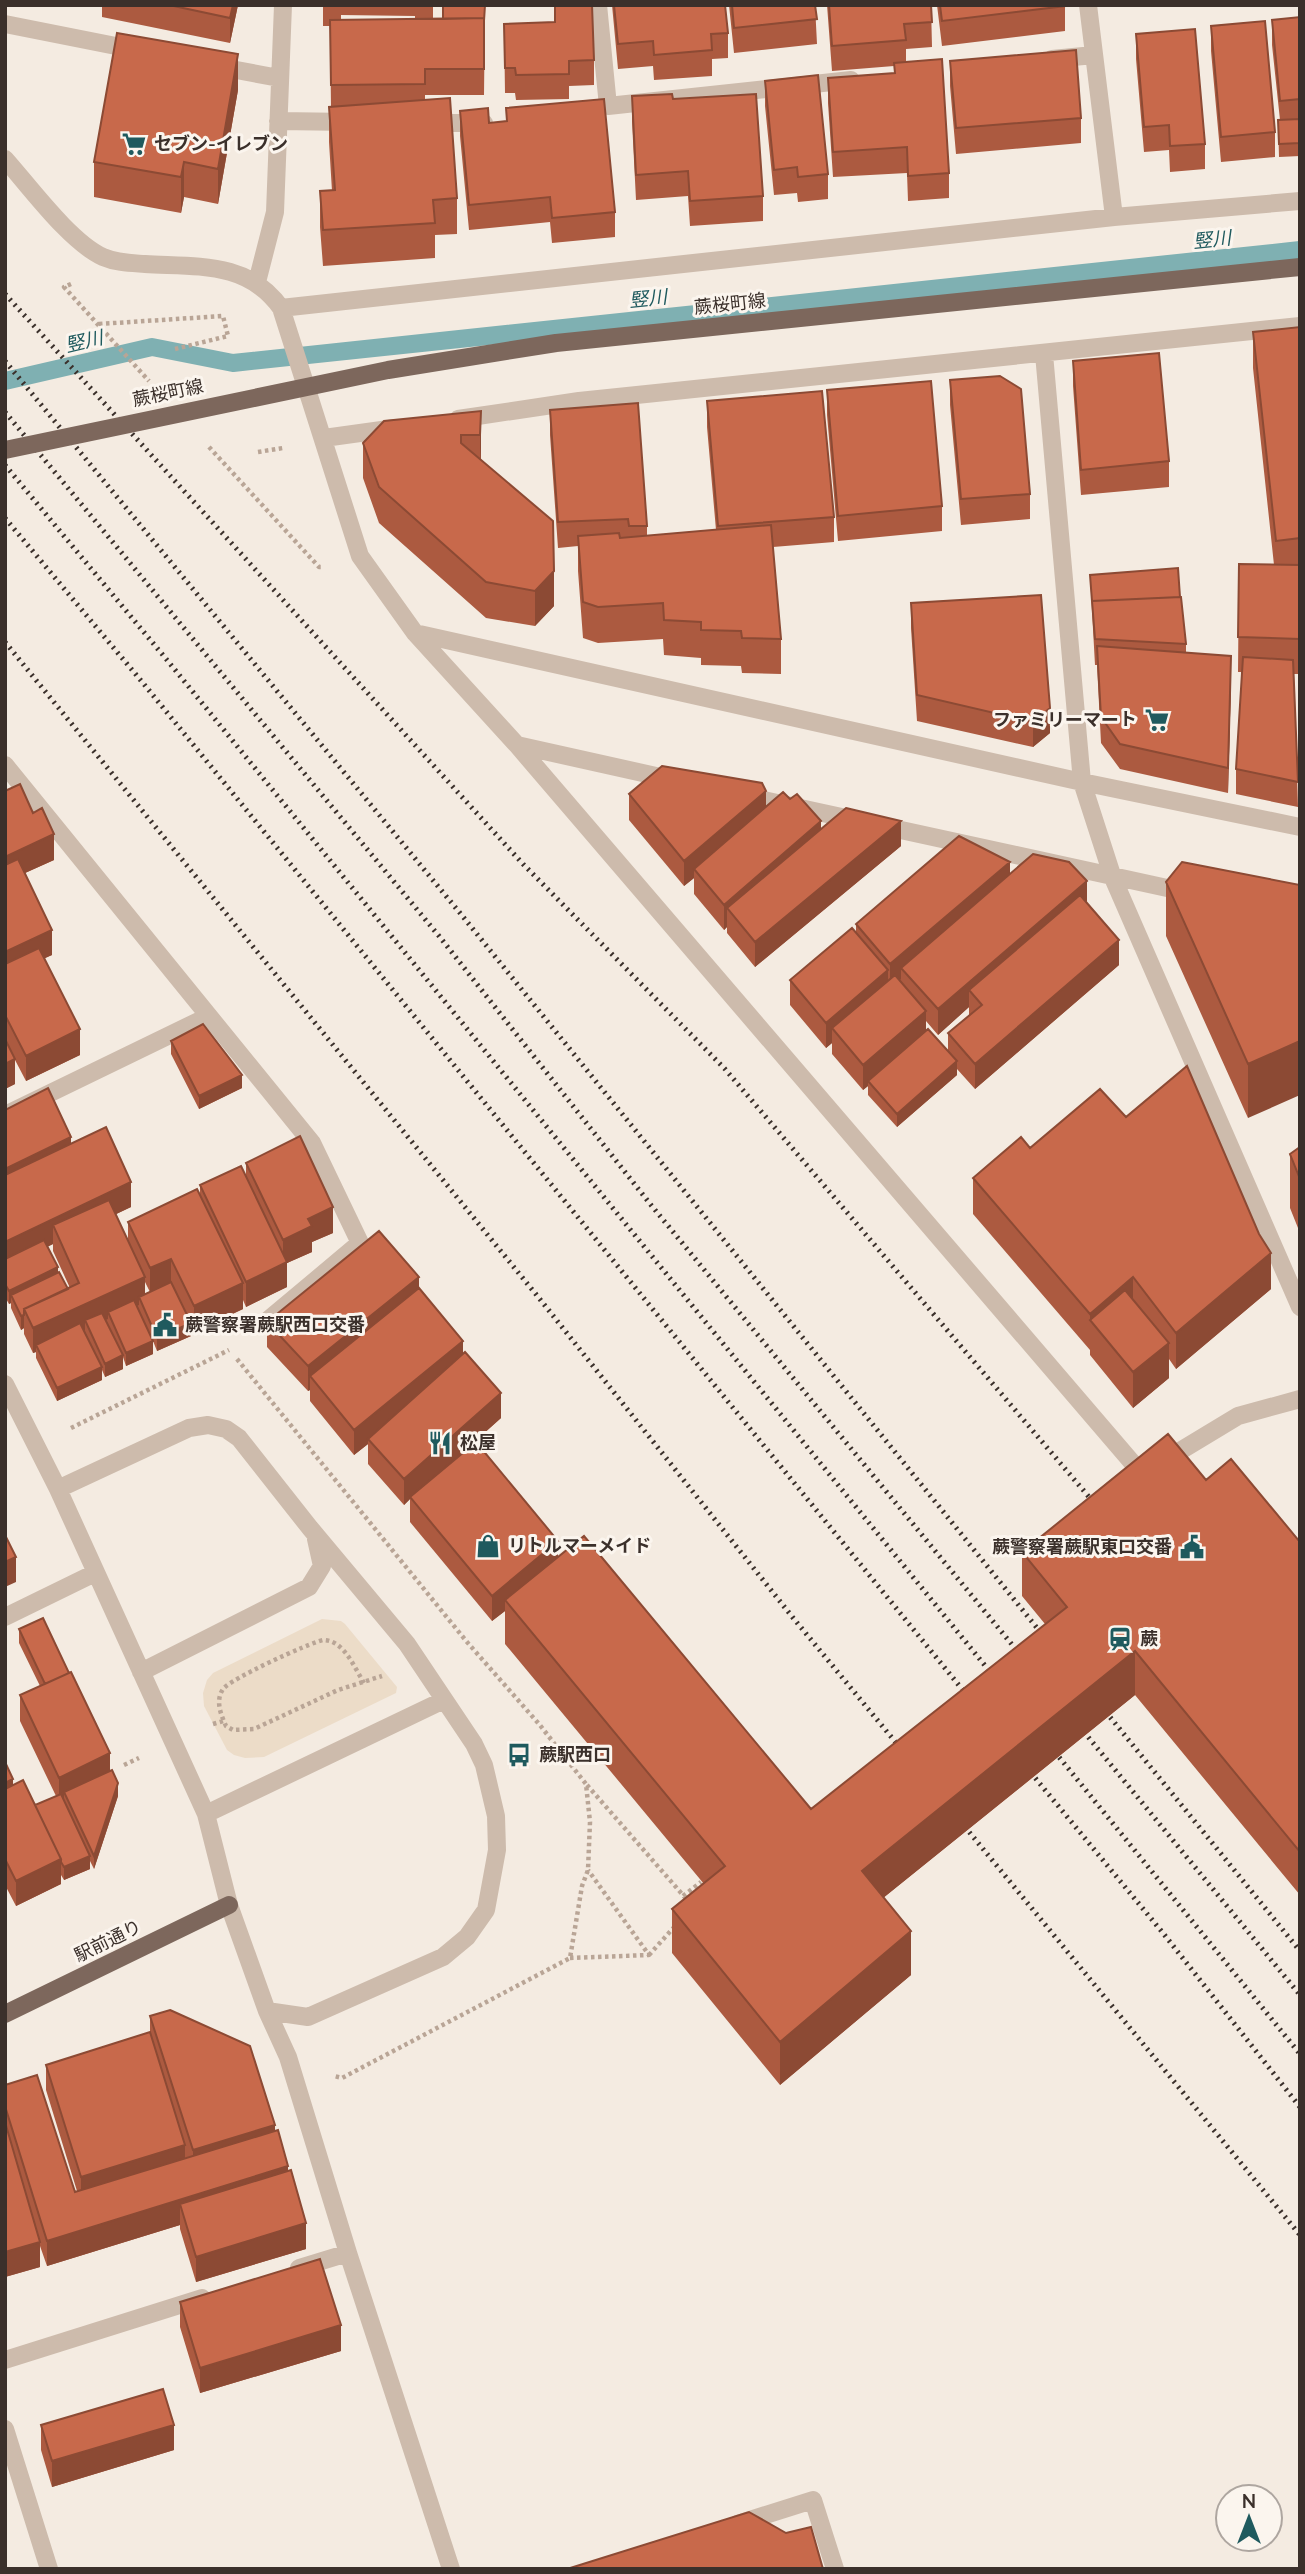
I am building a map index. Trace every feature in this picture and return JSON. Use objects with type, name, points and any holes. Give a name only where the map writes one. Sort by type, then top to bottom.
[{"type":"main road","name":"蕨桜町線","points":[[5,450],[388,370],[530,347],[1300,267]]},
{"type":"main road","name":"駅前通り","points":[[5,2014],[229,1905]]},
{"type":"street","points":[[257,282],[275,212],[283,5]]},
{"type":"street","points":[[598,5],[608,106],[872,78]]},
{"type":"street","points":[[1088,5],[1114,217]]},
{"type":"street","points":[[5,24],[156,54]]},
{"type":"street","points":[[1039,61],[1094,55]]},
{"type":"street","points":[[197,62],[279,78]]},
{"type":"street","points":[[278,121],[374,122]]},
{"type":"street","points":[[416,122],[484,123]]},
{"type":"street","points":[[5,159],[69,231],[97,254],[122,263],[220,268],[257,282],[271,293],[281,308],[360,556],[415,633],[517,745],[1142,1474],[1238,1416],[1300,1399]]},
{"type":"street","points":[[281,308],[1114,217],[1300,201]]},
{"type":"street","points":[[445,421],[579,401],[1300,326]]},
{"type":"street","points":[[1044,354],[1082,782],[1113,878],[1300,1307]]},
{"type":"street","points":[[324,438],[418,424]]},
{"type":"street","points":[[415,633],[1082,782],[1300,827]]},
{"type":"street","points":[[517,745],[693,785]]},
{"type":"street","points":[[5,765],[312,1143],[360,1243],[261,1326]]},
{"type":"street","points":[[5,796],[23,787]]},
{"type":"street","points":[[734,793],[1206,897]]},
{"type":"street","points":[[5,1115],[209,1016]]},
{"type":"street","points":[[5,1384],[58,1489],[206,1814],[229,1905],[267,2011],[288,2057],[348,2253],[451,2569]]},
{"type":"street","points":[[58,1489],[171,1434],[208,1425],[226,1429],[239,1438],[407,1644],[474,1744],[484,1765],[496,1816],[497,1850],[486,1910],[467,1937],[443,1957],[308,2017],[267,2011]]},
{"type":"street","points":[[141,1672],[309,1587],[323,1566],[318,1542],[310,1528]]},
{"type":"street","points":[[5,1617],[96,1573]]},
{"type":"street","points":[[206,1814],[444,1700]]},
{"type":"street","points":[[282,2273],[348,2253]]},
{"type":"street","points":[[5,2360],[216,2294]]},
{"type":"street","points":[[5,2429],[49,2569]]},
{"type":"street","points":[[723,2528],[813,2500],[835,2569]]},
{"type":"path","points":[[98,324],[223,316],[228,336],[175,349]]},
{"type":"path","points":[[364,1683],[341,1646],[332,1640],[316,1642],[230,1684],[223,1689],[219,1708],[226,1726],[233,1730],[254,1729],[338,1690],[364,1683],[386,1674]]},
{"type":"path","points":[[213,1724],[223,1721]]},
{"type":"path","points":[[586,1784],[692,1906]]},
{"type":"path","points":[[588,1870],[649,1955]]},
{"type":"path","points":[[683,1896],[701,1882]]},
{"type":"path","points":[[570,1958],[649,1955],[684,1916]]},
{"type":"shaded area","points":[[322,1619],[345,1624],[397,1687],[396,1693],[264,1757],[245,1758],[234,1755],[227,1750],[204,1706],[203,1693],[207,1680],[213,1673]]},
{"type":"building","points":[[169,5],[233,5],[230,18]]},
{"type":"building","points":[[443,5],[485,5],[484,21],[484,18],[443,19]]},
{"type":"building","points":[[555,5],[592,5],[594,60],[569,61],[569,74],[516,75],[515,68],[505,68],[504,24],[555,22]]},
{"type":"building","points":[[614,5],[725,5],[728,33],[711,34],[712,50],[654,55],[653,41],[618,44]]},
{"type":"building","points":[[732,5],[815,5],[817,19],[734,28]]},
{"type":"building","points":[[829,5],[931,5],[932,22],[904,24],[906,40],[832,46]]},
{"type":"building","points":[[940,5],[1065,5],[1065,6],[942,21]]},
{"type":"building","points":[[1300,17],[1300,99],[1280,101],[1272,20]]},
{"type":"building","points":[[484,18],[484,69],[425,69],[425,84],[331,85],[330,20]]},
{"type":"building","points":[[1265,21],[1275,132],[1221,137],[1211,26]]},
{"type":"building","points":[[1195,29],[1205,144],[1170,146],[1169,125],[1144,127],[1136,34]]},
{"type":"building","points":[[117,33],[238,54],[218,169],[184,162],[181,177],[94,162]]},
{"type":"building","points":[[1076,50],[1081,118],[956,128],[950,61]]},
{"type":"building","points":[[942,59],[949,173],[908,176],[907,147],[833,152],[828,78],[895,73],[894,63]]},
{"type":"building","points":[[818,75],[828,174],[798,177],[797,167],[774,170],[765,81]]},
{"type":"building","points":[[672,94],[673,99],[756,94],[763,196],[690,201],[688,171],[636,175],[632,96]]},
{"type":"building","points":[[450,98],[457,198],[433,200],[435,223],[323,230],[320,191],[335,190],[329,107]]},
{"type":"building","points":[[604,99],[615,212],[552,218],[550,197],[469,205],[460,111],[488,108],[489,123],[507,121],[506,108]]},
{"type":"building","points":[[1300,119],[1300,143],[1279,144],[1278,120]]},
{"type":"building","points":[[1300,327],[1300,538],[1276,541],[1253,332]]},
{"type":"building","points":[[1159,353],[1169,461],[1081,470],[1073,361]]},
{"type":"building","points":[[1000,376],[1021,389],[1030,494],[961,499],[950,380]]},
{"type":"building","points":[[931,381],[942,506],[838,516],[827,390]]},
{"type":"building","points":[[822,391],[834,517],[718,526],[707,401]]},
{"type":"building","points":[[638,403],[647,526],[629,526],[628,519],[558,522],[550,410]]},
{"type":"building","points":[[481,411],[480,435],[461,435],[461,443],[553,521],[554,571],[535,591],[486,582],[379,487],[363,443],[384,421]]},
{"type":"building","points":[[771,525],[781,639],[742,638],[741,631],[701,630],[701,622],[664,620],[663,603],[598,607],[583,602],[578,536],[619,533],[620,538]]},
{"type":"building","points":[[1239,564],[1300,565],[1300,639],[1238,637]]},
{"type":"building","points":[[1178,568],[1180,597],[1092,601],[1090,575]]},
{"type":"building","points":[[1041,595],[1050,708],[1033,722],[917,695],[911,603]]},
{"type":"building","points":[[1181,597],[1186,644],[1095,639],[1092,601]]},
{"type":"building","points":[[1097,646],[1231,656],[1228,768],[1120,744],[1101,717]]},
{"type":"building","points":[[1243,657],[1293,660],[1298,782],[1236,769]]},
{"type":"building","points":[[662,766],[762,783],[766,791],[684,861],[629,794]]},
{"type":"building","points":[[20,784],[33,813],[42,808],[54,834],[5,857],[5,791]]},
{"type":"building","points":[[783,792],[790,799],[797,794],[821,821],[724,905],[694,869]]},
{"type":"building","points":[[846,808],[901,821],[755,942],[727,908]]},
{"type":"building","points":[[959,836],[1010,862],[890,964],[856,924]]},
{"type":"building","points":[[1033,854],[1069,862],[1087,881],[938,1009],[901,968]]},
{"type":"building","points":[[18,859],[52,930],[5,952],[5,865]]},
{"type":"building","points":[[1182,862],[1300,885],[1300,1041],[1248,1064],[1166,882]]},
{"type":"building","points":[[1080,895],[1119,940],[975,1064],[948,1033],[982,1005],[969,990]]},
{"type":"building","points":[[852,928],[888,970],[826,1023],[790,980]]},
{"type":"building","points":[[39,948],[80,1029],[26,1056],[5,1015],[5,964]]},
{"type":"building","points":[[895,975],[926,1011],[863,1065],[832,1028]]},
{"type":"building","points":[[203,1024],[242,1075],[199,1096],[171,1041]]},
{"type":"building","points":[[928,1029],[957,1061],[897,1114],[868,1081]]},
{"type":"building","points":[[5,1039],[15,1059],[5,1064]]},
{"type":"building","points":[[1187,1066],[1259,1234],[1271,1253],[1176,1333],[1133,1277],[1090,1314],[973,1178],[1021,1137],[1030,1148],[1100,1089],[1126,1117]]},
{"type":"building","points":[[48,1088],[71,1137],[5,1169],[5,1110]]},
{"type":"building","points":[[106,1127],[131,1182],[5,1242],[5,1175]]},
{"type":"building","points":[[300,1136],[333,1207],[308,1219],[312,1226],[283,1240],[246,1163]]},
{"type":"building","points":[[1300,1147],[1300,1179],[1290,1154]]},
{"type":"building","points":[[241,1166],[287,1262],[246,1282],[200,1185]]},
{"type":"building","points":[[197,1189],[243,1283],[194,1306],[171,1259],[150,1268],[128,1222]]},
{"type":"building","points":[[109,1200],[145,1277],[33,1328],[24,1309],[79,1283],[53,1225]]},
{"type":"building","points":[[379,1231],[419,1277],[308,1366],[267,1322]]},
{"type":"building","points":[[44,1240],[58,1267],[9,1291],[5,1284],[5,1259]]},
{"type":"building","points":[[59,1272],[68,1289],[24,1309],[24,1315],[21,1316],[11,1295]]},
{"type":"building","points":[[171,1282],[191,1323],[157,1338],[139,1297]]},
{"type":"building","points":[[419,1288],[463,1341],[354,1430],[310,1376]]},
{"type":"building","points":[[1125,1290],[1169,1343],[1133,1372],[1090,1320]]},
{"type":"building","points":[[134,1300],[153,1341],[126,1353],[108,1312]]},
{"type":"building","points":[[102,1313],[123,1355],[105,1364],[85,1320]]},
{"type":"building","points":[[80,1323],[102,1367],[57,1388],[36,1345]]},
{"type":"building","points":[[465,1352],[501,1393],[404,1479],[368,1439]]},
{"type":"building","points":[[1168,1434],[1206,1480],[1231,1459],[1300,1542],[1300,1852],[1135,1651],[862,1871],[911,1931],[780,2042],[672,1909],[725,1866],[505,1600],[584,1536],[811,1809],[1067,1607],[1022,1552]]},
{"type":"building","points":[[476,1442],[558,1541],[492,1596],[410,1497]]},
{"type":"building","points":[[5,1535],[16,1557],[5,1562]]},
{"type":"building","points":[[43,1618],[69,1673],[45,1684],[19,1629]]},
{"type":"building","points":[[71,1672],[110,1753],[59,1778],[20,1695]]},
{"type":"building","points":[[5,1762],[13,1779],[5,1783]]},
{"type":"building","points":[[112,1770],[118,1783],[94,1856],[64,1792]]},
{"type":"building","points":[[23,1780],[61,1859],[16,1881],[5,1859],[5,1789]]},
{"type":"building","points":[[61,1794],[90,1856],[64,1867],[35,1805]]},
{"type":"building","points":[[170,2010],[250,2046],[275,2125],[193,2150],[150,2016]]},
{"type":"building","points":[[150,2032],[185,2145],[81,2177],[46,2065]]},
{"type":"building","points":[[37,2075],[75,2192],[278,2130],[288,2166],[47,2241],[5,2106],[5,2085]]},
{"type":"building","points":[[5,2122],[40,2242],[5,2252]]},
{"type":"building","points":[[291,2170],[306,2223],[196,2257],[180,2204]]},
{"type":"building","points":[[320,2259],[341,2325],[200,2368],[180,2302]]},
{"type":"building","points":[[163,2389],[174,2425],[52,2461],[41,2425]]},
{"type":"building","points":[[749,2512],[786,2533],[811,2527],[823,2569],[567,2569]]},
{"type":"waterway","name":"竪川","points":[[5,381],[152,347],[233,363],[1300,250]]},
{"type":"railway","points":[[5,294],[523,864],[725,1069],[1101,1511]]},
{"type":"railway","points":[[5,361],[460,913],[1050,1644]]},
{"type":"railway","points":[[5,412],[439,936],[651,1205],[1028,1664]]},
{"type":"railway","points":[[5,465],[167,660],[1000,1684]]},
{"type":"railway","points":[[5,518],[143,683],[975,1705]]},
{"type":"railway","points":[[5,642],[539,1298],[794,1619],[907,1756]]},
{"type":"railway","points":[[1097,1701],[1300,1951]]},
{"type":"railway","points":[[1075,1721],[1300,1995]]},
{"type":"railway","points":[[1046,1741],[1300,2054]]},
{"type":"railway","points":[[1022,1762],[1163,1933],[1300,2107]]},
{"type":"railway","points":[[956,1816],[1300,2235]]},
{"type":"place","name":"セブン-イレブン","points":[[134,144]]},
{"type":"place","name":"ファミリーマート","points":[[1157,720]]},
{"type":"place","name":"蕨警察署蕨駅西口交番","points":[[165,1325]]},
{"type":"place","name":"松屋","points":[[440,1443]]},
{"type":"place","name":"リトルマーメイド","points":[[488,1546]]},
{"type":"place","name":"蕨警察署蕨駅東口交番","points":[[1192,1547]]},
{"type":"place","name":"蕨","points":[[1120,1639]]},
{"type":"place","name":"蕨駅西口","points":[[519,1755]]}]
